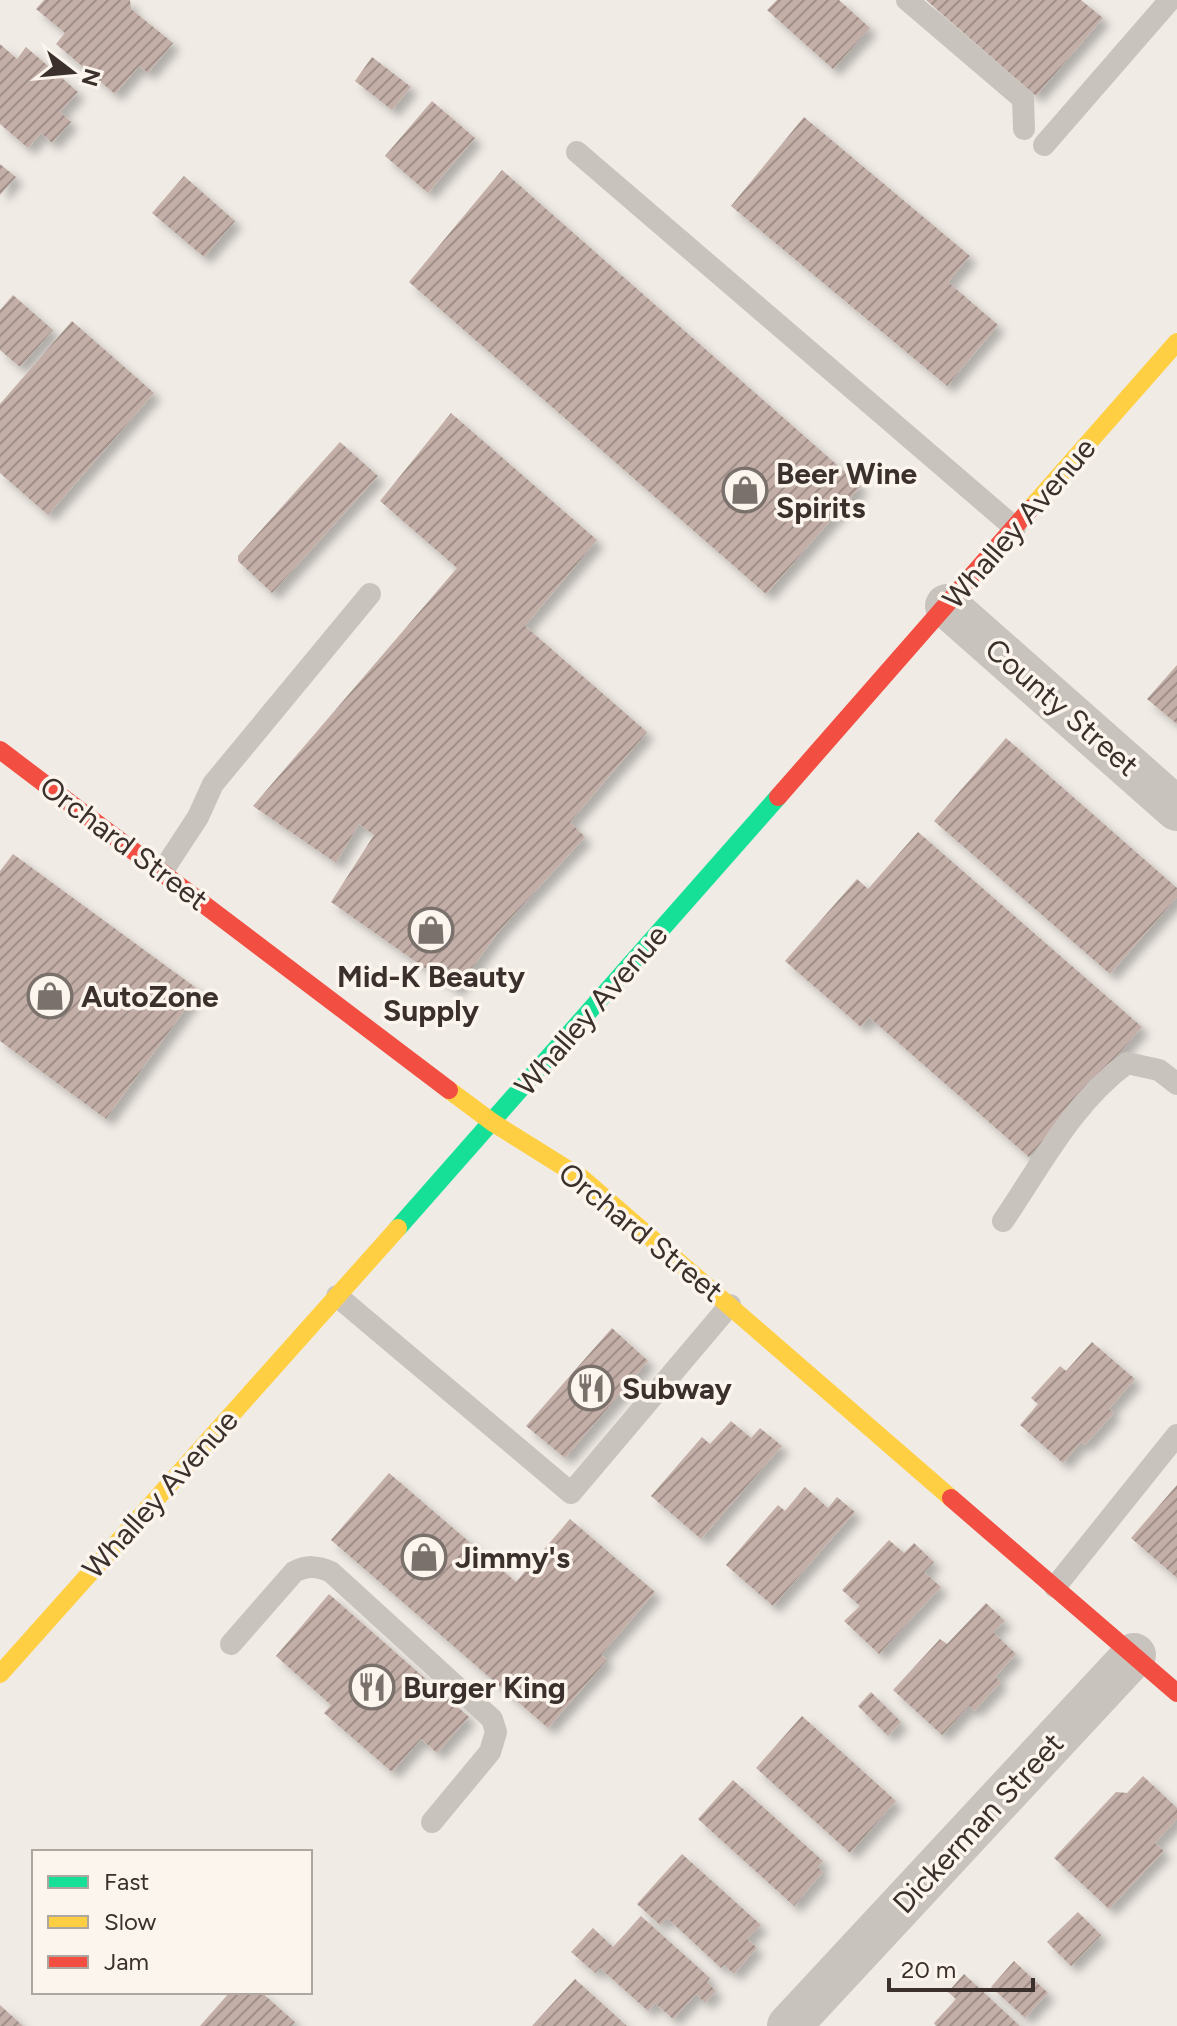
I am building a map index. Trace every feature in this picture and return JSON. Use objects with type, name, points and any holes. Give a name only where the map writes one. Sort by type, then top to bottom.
[{"type":"main road","name":"Whalley Avenue","points":[[0,1674],[492,1122],[1177,342]]},
{"type":"main road","name":"Orchard Street","points":[[0,750],[492,1122],[583,1179],[1177,1693]]},
{"type":"street","name":"County Street","points":[[947,606],[1177,809]]},
{"type":"street","name":"Dickerman Street","points":[[789,2026],[1134,1655]]},
{"type":"lane","points":[[907,0],[1023,99],[1024,129]]},
{"type":"lane","points":[[1044,145],[1170,0]]},
{"type":"lane","points":[[577,152],[1015,528]]},
{"type":"lane","points":[[162,872],[198,817],[213,784],[370,594]]},
{"type":"lane","points":[[1003,1221],[1077,1112],[1106,1079],[1127,1063],[1159,1070],[1177,1084]]},
{"type":"lane","points":[[337,1296],[571,1493],[730,1305]]},
{"type":"lane","points":[[1055,1587],[1177,1435]]},
{"type":"lane","points":[[231,1644],[294,1572],[304,1567],[319,1567],[331,1572],[492,1719],[496,1732],[490,1752],[432,1822]]},
{"type":"building","points":[[44,0],[130,0],[131,9],[173,43],[148,73],[139,66],[115,94],[56,44],[65,33],[36,9]]},
{"type":"building","points":[[777,0],[839,0],[870,28],[833,69],[767,10]]},
{"type":"building","points":[[926,0],[1081,0],[1103,18],[1036,96]]},
{"type":"building","points":[[0,44],[17,59],[26,47],[78,92],[60,112],[71,122],[52,143],[41,133],[28,148],[0,124]]},
{"type":"building","points":[[372,57],[411,87],[392,110],[355,81]]},
{"type":"building","points":[[432,101],[475,138],[428,193],[385,156]]},
{"type":"building","points":[[804,117],[970,256],[948,282],[998,325],[947,386],[731,206]]},
{"type":"building","points":[[0,164],[16,177],[0,195]]},
{"type":"building","points":[[502,170],[861,486],[766,594],[409,282]]},
{"type":"building","points":[[184,176],[235,221],[204,257],[152,213]]},
{"type":"building","points":[[13,295],[53,330],[20,367],[0,350],[0,310]]},
{"type":"building","points":[[72,321],[154,393],[48,515],[0,473],[0,404]]},
{"type":"building","points":[[451,413],[597,540],[525,626],[647,732],[570,822],[585,837],[499,931],[456,990],[331,902],[374,835],[359,824],[336,863],[253,806],[457,568],[380,501]]},
{"type":"building","points":[[340,442],[378,476],[272,593],[238,561],[238,556]]},
{"type":"building","points":[[1177,665],[1177,724],[1147,699]]},
{"type":"building","points":[[1006,738],[1177,888],[1177,897],[1110,974],[934,821]]},
{"type":"building","points":[[918,832],[1142,1027],[1029,1157],[869,1017],[861,1027],[785,961],[857,879],[868,889]]},
{"type":"building","points":[[13,854],[199,990],[106,1119],[0,1041],[0,871]]},
{"type":"building","points":[[612,1328],[648,1361],[565,1458],[526,1426]]},
{"type":"building","points":[[1092,1342],[1135,1379],[1109,1409],[1114,1413],[1085,1445],[1081,1442],[1063,1463],[1020,1425],[1038,1404],[1031,1398],[1060,1366],[1066,1371]]},
{"type":"building","points":[[731,1421],[751,1438],[760,1428],[782,1446],[701,1539],[651,1496],[702,1437],[710,1444]]},
{"type":"building","points":[[389,1473],[516,1582],[570,1519],[655,1592],[601,1655],[607,1660],[548,1728],[331,1540]]},
{"type":"building","points":[[1177,1485],[1177,1578],[1131,1538]]},
{"type":"building","points":[[805,1487],[828,1508],[837,1497],[855,1512],[773,1606],[726,1565],[778,1505],[785,1511]]},
{"type":"building","points":[[889,1540],[904,1553],[914,1543],[934,1562],[924,1572],[941,1587],[879,1654],[844,1621],[860,1606],[842,1590]]},
{"type":"building","points":[[329,1594],[469,1717],[437,1753],[421,1739],[392,1772],[324,1713],[331,1705],[276,1656]]},
{"type":"building","points":[[986,1603],[1005,1621],[993,1632],[1016,1654],[995,1677],[1001,1682],[974,1711],[969,1706],[942,1735],[893,1690],[940,1639],[947,1644]]},
{"type":"building","points":[[871,1692],[901,1722],[888,1736],[858,1706]]},
{"type":"building","points":[[802,1716],[896,1801],[850,1853],[756,1768]]},
{"type":"building","points":[[1143,1776],[1177,1808],[1177,1819],[1155,1843],[1164,1851],[1109,1909],[1054,1858],[1116,1792],[1127,1793]]},
{"type":"building","points":[[733,1780],[823,1861],[818,1867],[823,1872],[794,1906],[698,1819]]},
{"type":"building","points":[[682,1854],[761,1925],[747,1939],[757,1948],[734,1974],[724,1965],[721,1968],[667,1918],[660,1925],[637,1904]]},
{"type":"building","points":[[1078,1912],[1101,1935],[1071,1966],[1047,1942]]},
{"type":"building","points":[[641,1916],[710,1978],[707,1982],[716,1991],[705,2003],[696,1994],[673,2019],[655,2003],[648,2011],[600,1968],[595,1973],[571,1952],[593,1928],[613,1947]]},
{"type":"building","points":[[1014,1961],[1048,1993],[1025,2018],[991,1987]]},
{"type":"building","points":[[964,1974],[1020,2026],[936,2026],[934,2023],[956,1999],[948,1992]]},
{"type":"building","points":[[575,1979],[627,2026],[532,2026]]},
{"type":"building","points":[[228,1994],[263,1994],[295,2022],[291,2026],[200,2026]]},
{"type":"building","points":[[0,2005],[23,2026],[0,2026]]},
{"type":"traffic: fast","points":[[398,1228],[778,797]]},
{"type":"traffic: slow","points":[[1031,508],[1177,342]]},
{"type":"traffic: slow","points":[[449,1090],[492,1122],[583,1179],[951,1498]]},
{"type":"traffic: slow","points":[[0,1674],[398,1228]]},
{"type":"traffic: jam","points":[[778,797],[1031,508]]},
{"type":"traffic: jam","points":[[0,750],[449,1090]]},
{"type":"traffic: jam","points":[[951,1498],[1177,1693]]},
{"type":"place","name":"Beer Wine Spirits","points":[[745,490]]},
{"type":"place","name":"Mid-K Beauty Supply","points":[[431,930]]},
{"type":"place","name":"AutoZone","points":[[50,996]]},
{"type":"place","name":"Subway","points":[[591,1388]]},
{"type":"place","name":"Jimmy's","points":[[424,1557]]},
{"type":"place","name":"Burger King","points":[[372,1687]]}]
